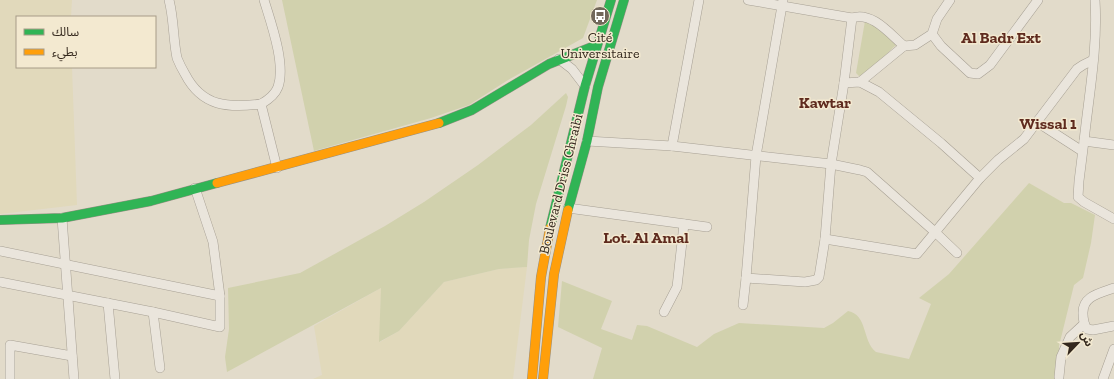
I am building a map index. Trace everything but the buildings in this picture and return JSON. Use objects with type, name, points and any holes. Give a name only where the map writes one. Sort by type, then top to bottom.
[{"type":"main road","name":"Boulevard Driss Chraibi","points":[[532,379],[541,277],[560,185],[585,86],[611,0]]},
{"type":"main road","name":"Boulevard Driss Chraibi","points":[[543,379],[554,274],[568,208],[587,141],[598,87],[624,0]]},
{"type":"main road","points":[[0,220],[62,218],[151,200],[277,168],[315,156],[442,122],[472,110],[522,79],[559,59],[597,46]]},
{"type":"street","points":[[170,0],[178,60],[188,79],[198,93],[211,102],[233,106],[261,104],[273,95],[278,86],[280,62],[274,33],[264,0]]},
{"type":"street","points":[[672,146],[699,0]]},
{"type":"street","points":[[748,0],[782,3],[852,18],[864,16],[872,20],[904,46]]},
{"type":"street","points":[[860,82],[904,46],[915,45],[932,34],[937,19],[950,0]]},
{"type":"street","points":[[932,34],[941,46],[970,73],[978,74],[990,65],[1038,0]]},
{"type":"street","points":[[1096,0],[1093,60],[1078,197],[1084,202],[1114,218]]},
{"type":"street","points":[[743,305],[756,156],[782,3]]},
{"type":"street","points":[[746,278],[805,282],[816,280],[819,277],[825,239],[830,164],[844,83],[852,18]]},
{"type":"street","points":[[559,59],[572,69],[585,86]]},
{"type":"street","points":[[825,239],[917,254],[980,178],[998,160],[1024,139],[1077,69],[1093,60]]},
{"type":"street","points":[[844,83],[860,82],[879,92],[980,178]]},
{"type":"street","points":[[261,104],[277,168]]},
{"type":"street","points":[[1037,122],[1082,151]]},
{"type":"street","points":[[587,141],[672,146],[830,164],[867,172],[957,253]]},
{"type":"street","points":[[1084,141],[1114,145]]},
{"type":"street","points":[[0,282],[153,312],[220,327],[220,296],[213,242],[195,188]]},
{"type":"street","points":[[568,208],[707,227]]},
{"type":"street","points":[[62,218],[74,379]]},
{"type":"street","points":[[664,312],[677,287],[684,224]]},
{"type":"street","points":[[0,251],[220,296]]},
{"type":"street","points":[[1114,288],[1090,297],[1083,306],[1084,324],[1087,329],[1093,330],[1114,326]]},
{"type":"street","points":[[108,303],[115,379]]},
{"type":"street","points":[[153,312],[160,368]]},
{"type":"street","points":[[1059,377],[1061,357],[1070,337],[1084,324]]},
{"type":"street","points":[[10,379],[10,345],[72,356]]},
{"type":"street","points":[[1102,379],[1114,349]]},
{"type":"shaded area","points":[[0,0],[72,0],[71,16],[16,16],[16,68],[72,68],[77,205],[0,214]]},
{"type":"shaded area","points":[[527,267],[513,379],[313,379],[322,375],[314,326],[381,288],[380,342],[399,331],[444,282],[499,269]]},
{"type":"green space","points":[[282,0],[597,0],[583,38],[508,80],[469,105],[431,118],[314,151]]},
{"type":"green space","points":[[866,19],[893,39],[897,44],[873,67],[859,76],[856,73]]},
{"type":"green space","points":[[566,93],[568,97],[566,106],[536,204],[529,240],[527,267],[499,269],[444,282],[399,331],[379,342],[381,288],[227,372],[225,357],[229,329],[228,288],[300,273],[385,226],[424,202],[478,165],[531,125]]},
{"type":"green space","points":[[1029,183],[1064,203],[1071,203],[1095,215],[1091,243],[1083,278],[1074,285],[1059,346],[1059,377],[1062,379],[593,379],[602,348],[558,327],[562,281],[612,301],[601,329],[632,340],[637,325],[647,326],[697,347],[714,334],[739,323],[824,328],[848,311],[854,313],[859,318],[869,342],[876,352],[909,359],[931,304],[919,298],[949,274]]},
{"type":"traffic: fast","points":[[550,228],[585,86],[611,0]]},
{"type":"traffic: fast","points":[[568,210],[587,141],[598,87],[624,0]]},
{"type":"traffic: fast","points":[[439,123],[472,110],[549,64],[597,45]]},
{"type":"traffic: fast","points":[[0,220],[62,218],[151,201],[217,183]]},
{"type":"traffic: slow","points":[[217,183],[439,123]]},
{"type":"traffic: slow","points":[[543,379],[554,274],[568,210]]},
{"type":"traffic: slow","points":[[532,379],[541,277],[550,228]]},
{"type":"place","name":"Cité Universitaire","points":[[600,16]]},
{"type":"district","name":"Al Badr Ext","points":[[1001,37]]},
{"type":"district","name":"Kawtar","points":[[825,102]]},
{"type":"district","name":"Wissal 1","points":[[1048,123]]},
{"type":"district","name":"Lot. Al Amal","points":[[646,237]]}]
